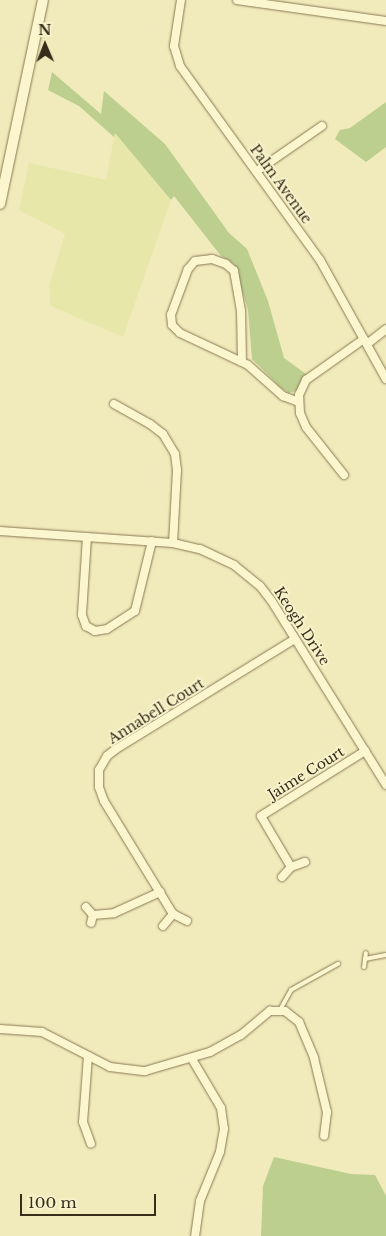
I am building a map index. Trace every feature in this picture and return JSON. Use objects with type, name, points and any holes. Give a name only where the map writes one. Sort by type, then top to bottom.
[{"type":"street","points":[[0,204],[43,0]]},
{"type":"street","name":"Palm Avenue","points":[[181,0],[174,46],[176,58],[320,260],[386,380]]},
{"type":"street","points":[[238,0],[386,21]]},
{"type":"street","points":[[257,171],[322,126]]},
{"type":"street","points":[[242,362],[242,311],[234,271],[226,264],[212,259],[195,260],[188,269],[171,315],[172,325],[180,333],[242,362],[283,396],[299,402]]},
{"type":"street","points":[[344,475],[306,427],[299,402],[300,389],[306,380],[386,329]]},
{"type":"street","points":[[114,404],[150,424],[167,440],[175,454],[178,470],[173,543]]},
{"type":"street","name":"Keogh Drive","points":[[0,531],[173,543],[219,557],[249,576],[271,600],[386,785]]},
{"type":"street","points":[[87,537],[82,615],[86,626],[96,631],[107,629],[135,610],[152,541]]},
{"type":"street","name":"Annabell Court","points":[[187,921],[174,914],[104,801],[98,778],[102,763],[116,749],[295,639]]},
{"type":"street","name":"Jaime Court","points":[[291,867],[261,816],[365,751]]},
{"type":"street","points":[[282,876],[291,867],[305,862]]},
{"type":"street","points":[[86,907],[92,919],[114,913],[160,892]]},
{"type":"street","points":[[164,926],[174,914]]},
{"type":"street","points":[[0,1030],[42,1032],[110,1067],[131,1071],[192,1059],[241,1034],[264,1014],[280,1010],[295,1016],[310,1046],[327,1112],[324,1136]]},
{"type":"street","points":[[88,1056],[83,1122],[91,1144]]},
{"type":"street","points":[[192,1059],[221,1108],[224,1130],[220,1152],[200,1201],[195,1236]]},
{"type":"lane","points":[[364,967],[366,953]]},
{"type":"lane","points":[[365,958],[386,955]]},
{"type":"lane","points":[[280,1010],[290,990],[338,964]]},
{"type":"green space","points":[[52,72],[101,114],[104,91],[165,144],[229,233],[247,249],[268,301],[284,358],[306,374],[296,391],[289,393],[280,387],[252,359],[248,310],[234,264],[221,256],[174,196],[171,200],[115,133],[114,137],[79,106],[48,90]]},
{"type":"green space","points":[[386,102],[386,147],[366,162],[335,139],[340,130],[350,128]]},
{"type":"green space","points":[[115,132],[171,200],[123,337],[51,306],[49,286],[65,234],[19,210],[29,163],[106,180]]},
{"type":"green space","points":[[274,1157],[351,1174],[375,1175],[386,1196],[386,1236],[261,1236],[263,1186]]}]
